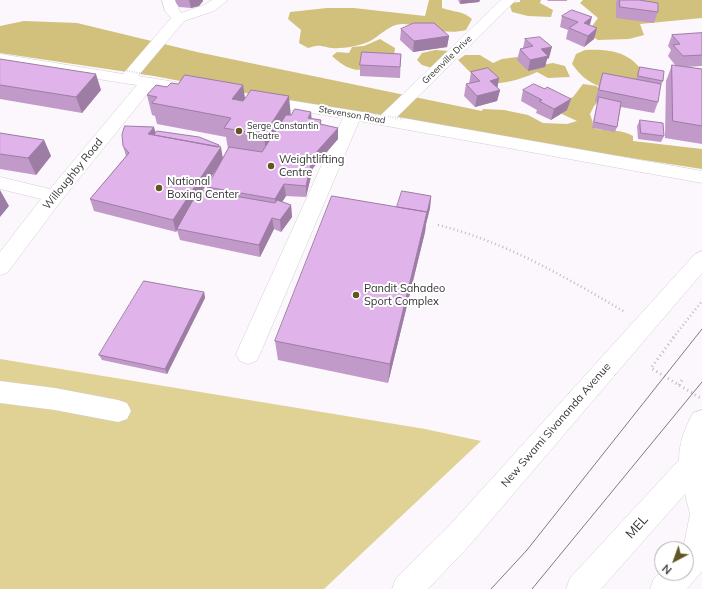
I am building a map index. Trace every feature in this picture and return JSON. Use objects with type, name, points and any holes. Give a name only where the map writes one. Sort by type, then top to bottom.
[{"type":"street","points":[[169,0],[172,11],[179,18]]},
{"type":"street","points":[[124,74],[179,18],[208,8],[221,0]]},
{"type":"street","name":"Greenville Drive","points":[[370,116],[510,0]]},
{"type":"street","name":"Stevenson Road","points":[[0,59],[124,74],[370,116],[702,177]]},
{"type":"street","name":"Willoughby Road","points":[[0,267],[146,78]]},
{"type":"street","points":[[248,354],[326,197],[370,116]]},
{"type":"street","points":[[0,183],[54,196]]},
{"type":"street","name":"New Swami Sivananda Avenue","points":[[406,589],[458,537],[702,259]]},
{"type":"street","points":[[0,392],[55,399],[118,411]]},
{"type":"street","points":[[694,557],[702,526],[692,466],[692,447],[698,428],[702,421]]},
{"type":"street","name":"MEL","points":[[581,589],[692,466]]},
{"type":"street","points":[[666,589],[674,581]]},
{"type":"path","points":[[124,74],[146,78]]},
{"type":"path","points":[[370,116],[404,119]]},
{"type":"path","points":[[438,226],[464,230],[539,263],[625,312]]},
{"type":"path","points":[[702,301],[651,368],[702,398]]},
{"type":"path","points":[[679,385],[682,380]]},
{"type":"shaded area","points":[[429,0],[442,0],[442,8],[469,16],[472,19],[466,30],[450,32],[403,24],[388,28],[372,40],[360,45],[340,48],[318,46],[308,48],[299,43],[301,30],[288,19],[290,12],[327,8],[354,8],[425,16]]},
{"type":"shaded area","points":[[520,0],[541,0],[540,3],[553,10],[551,17],[528,16],[512,12],[509,3],[520,2]]},
{"type":"shaded area","points":[[583,0],[702,0],[702,18],[640,24],[644,35],[629,39],[598,40],[587,33],[598,18],[580,3]]},
{"type":"shaded area","points":[[24,21],[77,23],[197,52],[482,111],[483,109],[504,110],[528,115],[543,123],[567,124],[577,121],[562,114],[559,102],[573,97],[583,84],[597,86],[603,97],[594,106],[590,114],[595,129],[624,132],[633,136],[633,141],[702,149],[702,169],[385,120],[154,76],[0,53],[0,26]]},
{"type":"shaded area","points":[[380,39],[395,48],[394,57],[369,68],[355,70],[348,68],[332,56],[337,52],[349,53],[352,47],[364,46]]},
{"type":"shaded area","points":[[435,50],[449,51],[432,68],[422,65],[417,60],[422,53]]},
{"type":"shaded area","points":[[585,50],[610,51],[632,60],[644,73],[635,89],[607,88],[592,83],[586,79],[572,64],[576,54]]},
{"type":"shaded area","points":[[465,55],[480,55],[493,63],[502,59],[517,57],[535,66],[553,63],[565,66],[570,77],[548,78],[537,72],[502,83],[488,83],[475,77],[458,60]]},
{"type":"shaded area","points":[[0,359],[425,429],[481,441],[324,589],[0,589]]},
{"type":"building","points":[[620,0],[639,0],[658,3],[658,12],[620,7]]},
{"type":"building","points":[[572,10],[592,17],[584,23],[597,28],[588,36],[569,28],[578,22],[562,16]]},
{"type":"building","points":[[414,23],[434,23],[449,36],[414,41],[401,29]]},
{"type":"building","points":[[702,33],[702,55],[683,56],[673,45],[680,44],[672,35]]},
{"type":"building","points":[[540,37],[552,47],[541,49],[548,56],[530,60],[520,49],[533,46],[525,39]]},
{"type":"building","points":[[362,52],[401,54],[400,67],[360,65]]},
{"type":"building","points":[[0,59],[96,74],[76,97],[0,85]]},
{"type":"building","points":[[672,65],[702,69],[702,126],[673,121]]},
{"type":"building","points":[[640,67],[664,71],[663,81],[638,76]]},
{"type":"building","points":[[488,68],[499,78],[490,81],[500,90],[477,96],[466,84],[480,81],[471,72]]},
{"type":"building","points":[[603,73],[661,84],[658,102],[599,90]]},
{"type":"building","points":[[185,75],[243,85],[232,99],[243,101],[251,90],[289,96],[264,135],[224,128],[231,118],[152,103],[157,97],[147,95],[156,85],[167,87],[171,83],[178,84]]},
{"type":"building","points":[[534,84],[545,89],[547,87],[571,99],[554,109],[539,101],[542,100],[523,90]]},
{"type":"building","points":[[599,97],[621,102],[617,127],[594,122]]},
{"type":"building","name":"Weightlifting Centre","points":[[295,109],[311,112],[308,118],[321,120],[320,124],[338,128],[313,156],[306,186],[284,184],[275,199],[207,187],[229,147],[262,152],[286,115],[291,115]]},
{"type":"building","points":[[640,120],[663,123],[664,136],[641,133]]},
{"type":"building","name":"National Boxing Center","points":[[125,126],[154,127],[148,134],[221,147],[173,220],[90,199],[129,153],[123,146],[122,135]]},
{"type":"building","points":[[157,131],[199,137],[219,145],[218,147],[154,135]]},
{"type":"building","points":[[0,133],[44,140],[28,158],[0,154]]},
{"type":"building","points":[[199,190],[275,203],[277,200],[291,205],[280,220],[272,218],[259,245],[177,229]]},
{"type":"building","points":[[402,191],[431,196],[427,213],[397,207]]},
{"type":"building","name":"Pandit Sahadeo Sport Complex","points":[[332,196],[427,212],[390,364],[275,341]]},
{"type":"building","points":[[144,281],[204,292],[165,369],[99,355]]},
{"type":"tram line","points":[[491,589],[527,550],[702,329]]},
{"type":"tram line","points":[[532,589],[702,382]]},
{"type":"place","name":"Serge Constantin Theatre","points":[[239,131]]},
{"type":"place","name":"Weightlifting Centre","points":[[271,166]]},
{"type":"place","name":"National Boxing Center","points":[[159,188]]},
{"type":"place","name":"Pandit Sahadeo Sport Complex","points":[[356,295]]}]
